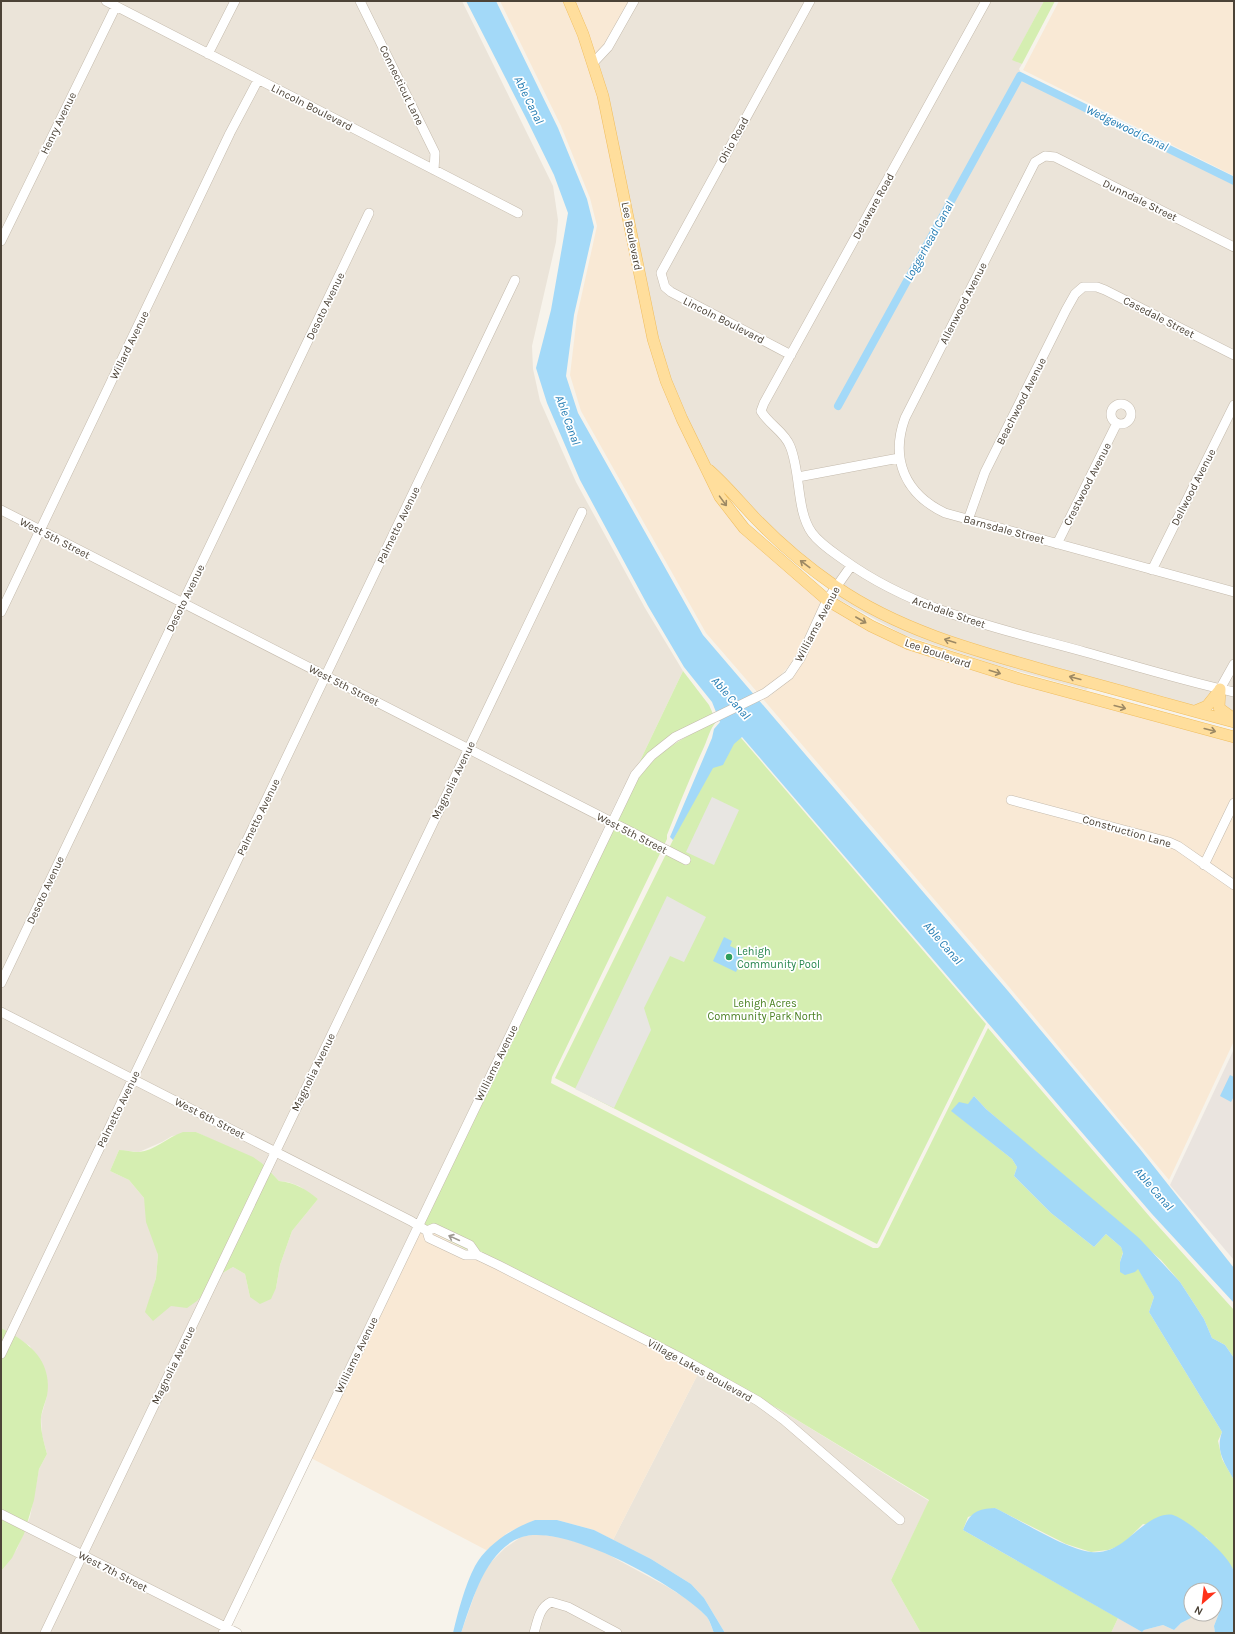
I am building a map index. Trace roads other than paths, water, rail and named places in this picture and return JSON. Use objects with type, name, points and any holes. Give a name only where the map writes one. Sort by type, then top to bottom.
[{"type":"main road","name":"Lee Boulevard","points":[[570,1],[593,63],[612,132],[654,345],[674,402],[704,467],[720,497],[744,528],[828,600],[871,626],[909,644],[1020,680],[1234,737]]},
{"type":"main road","name":"Lee Boulevard","points":[[704,467],[729,488],[754,517],[800,561],[836,587],[916,630],[1023,664],[1195,712],[1234,721]]},
{"type":"main road","points":[[1195,712],[1207,706],[1220,689]]},
{"type":"main road","points":[[1220,689],[1219,708],[1234,721]]},
{"type":"main road","points":[[1086,698],[1092,691],[1146,705],[1162,702]]},
{"type":"street","name":"Lincoln Boulevard","points":[[106,1],[518,213]]},
{"type":"street","points":[[208,54],[235,1]]},
{"type":"street","name":"Connecticut Lane","points":[[360,1],[435,153],[434,170]]},
{"type":"street","points":[[593,63],[608,47],[634,1]]},
{"type":"street","name":"Ohio Road","points":[[662,280],[663,267],[810,1]]},
{"type":"street","name":"Delaware Road","points":[[761,411],[986,1]]},
{"type":"street","name":"Henry Avenue","points":[[1,241],[85,66],[116,6]]},
{"type":"street","name":"Willard Avenue","points":[[1,612],[230,133],[258,80]]},
{"type":"street","name":"Dunndale Street","points":[[1045,156],[1054,157],[1234,247]]},
{"type":"street","name":"Allenwood Avenue","points":[[899,458],[902,428],[914,399],[1029,171],[1035,162],[1045,156]]},
{"type":"street","name":"Desoto Avenue","points":[[1,983],[369,213]]},
{"type":"street","name":"Palmetto Avenue","points":[[1,1354],[515,280]]},
{"type":"street","name":"Lincoln Boulevard","points":[[662,280],[665,287],[671,292],[791,355]]},
{"type":"street","name":"Casedale Street","points":[[1082,287],[1097,287],[1106,290],[1234,355]]},
{"type":"street","name":"Beachwood Avenue","points":[[968,520],[985,472],[1069,305],[1075,294],[1082,287]]},
{"type":"street","name":"Dellwood Avenue","points":[[1152,570],[1234,405]]},
{"type":"street","name":"Archdale Street","points":[[761,411],[765,418],[785,437],[793,456],[808,527],[818,540],[851,566],[905,596],[942,611],[1234,692]]},
{"type":"street","name":"Crestwood Avenue","points":[[1057,544],[1117,423]]},
{"type":"street","points":[[798,477],[899,458]]},
{"type":"street","name":"Barnsdale Street","points":[[899,458],[902,469],[913,488],[926,502],[945,513],[1234,592]]},
{"type":"street","name":"West 5th Street","points":[[1,510],[686,860]]},
{"type":"street","name":"Magnolia Avenue","points":[[45,1633],[582,512]]},
{"type":"street","name":"Williams Avenue","points":[[224,1630],[611,822],[635,775],[651,756],[675,737],[766,693],[789,674],[796,666],[828,600],[851,566]]},
{"type":"street","points":[[1220,689],[1234,664]]},
{"type":"street","name":"Construction Lane","points":[[1011,800],[1169,842],[1178,846],[1234,885]]},
{"type":"street","points":[[1204,865],[1234,803]]},
{"type":"street","name":"West 6th Street","points":[[1,1012],[411,1221],[418,1226]]},
{"type":"street","name":"Village Lakes Boulevard","points":[[418,1226],[427,1231],[434,1228],[470,1244],[477,1256],[681,1358],[758,1401],[784,1420],[900,1520]]},
{"type":"street","name":"West 7th Street","points":[[1,1514],[224,1630],[237,1633]]},
{"type":"street","points":[[534,1633],[540,1611],[544,1605],[551,1602],[568,1607],[617,1633]]},
{"type":"water","name":"Able Canal","points":[[466,1],[496,1],[558,128],[587,199],[594,227],[574,315],[566,376],[578,413],[703,635],[1008,991],[1140,1149],[1234,1268],[1234,1303],[1152,1214],[742,737],[734,744],[723,765],[713,768],[673,840],[670,837],[712,738],[714,729],[720,722],[712,702],[684,667],[648,606],[580,480],[547,403],[536,368],[551,310],[568,213],[554,175]]},
{"type":"water","name":"Lehigh Community Pool","points":[[724,937],[732,941],[730,946],[745,953],[736,972],[713,961]]},
{"type":"water","points":[[1230,1075],[1234,1077],[1234,1096],[1231,1102],[1220,1096]]},
{"type":"water","points":[[974,1096],[986,1109],[1139,1238],[1180,1282],[1204,1319],[1212,1338],[1225,1345],[1234,1358],[1234,1480],[1224,1463],[1220,1451],[1220,1439],[1222,1432],[1149,1312],[1154,1297],[1138,1269],[1135,1272],[1125,1275],[1120,1272],[1120,1262],[1123,1253],[1121,1247],[1106,1234],[1094,1247],[1051,1213],[1014,1176],[1017,1167],[1012,1159],[951,1111],[959,1102],[968,1104]]},
{"type":"water","points":[[995,1508],[1069,1546],[1091,1552],[1102,1552],[1119,1545],[1149,1521],[1160,1516],[1173,1515],[1180,1518],[1199,1531],[1218,1549],[1231,1565],[1234,1572],[1234,1633],[1215,1633],[1214,1626],[1216,1622],[1223,1622],[1223,1582],[1183,1582],[1183,1622],[1174,1630],[1163,1625],[1144,1630],[1142,1632],[963,1530],[971,1516],[983,1509]]},
{"type":"water","points":[[535,1520],[557,1520],[594,1530],[651,1559],[691,1584],[704,1598],[725,1633],[714,1633],[707,1617],[672,1589],[647,1574],[591,1548],[565,1539],[541,1535],[522,1537],[509,1543],[499,1553],[490,1564],[482,1578],[470,1606],[461,1633],[453,1633],[471,1573],[480,1558],[501,1538],[518,1527]]},
{"type":"waterway","name":"Loggerhead Canal","points":[[838,406],[1020,76],[1234,181]]},
{"type":"place","name":"Lehigh Community Pool","points":[[729,957]]},
{"type":"water label","name":"Wedgewood Canal","points":[[1127,128]]},
{"type":"park label","name":"Lehigh Acres Community Park North","points":[[765,1009]]}]
